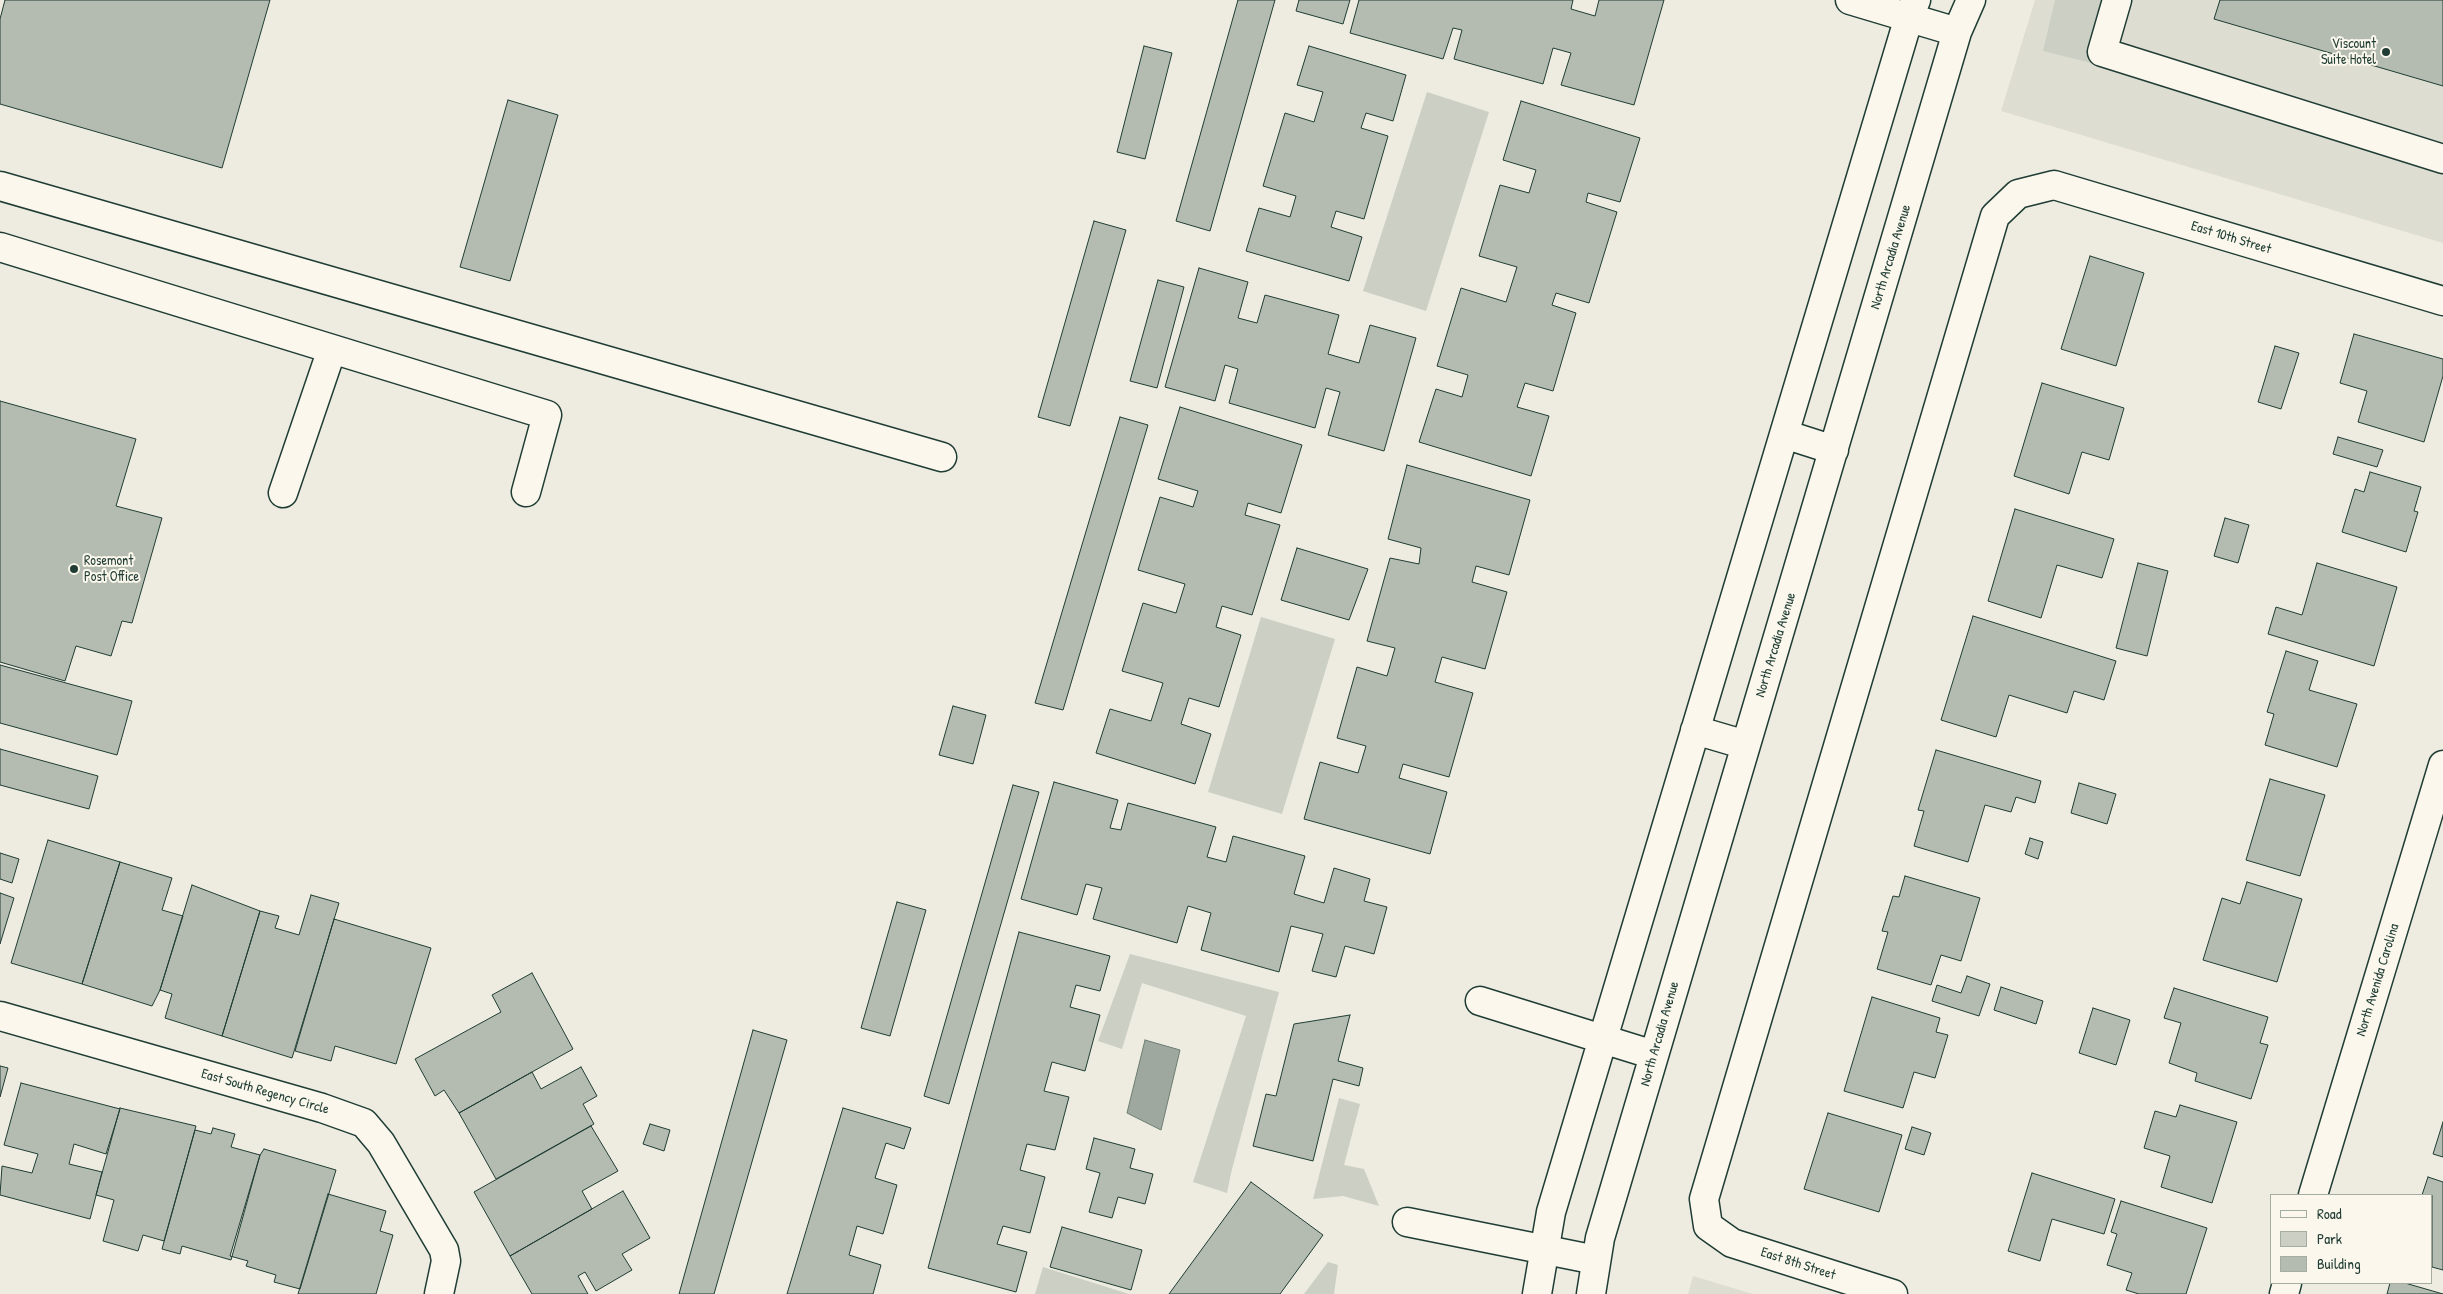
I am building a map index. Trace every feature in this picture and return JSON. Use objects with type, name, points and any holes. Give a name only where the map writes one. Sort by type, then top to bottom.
[{"type":"street","points":[[1850,0],[1913,9],[1957,32]]},
{"type":"street","name":"North Arcadia Avenue","points":[[1591,1294],[1600,1238],[1654,1054],[1957,32],[1971,0]]},
{"type":"street","points":[[2117,0],[2102,52],[2443,159]]},
{"type":"street","points":[[1538,1294],[1551,1212],[1913,9]]},
{"type":"street","name":"East 10th Street","points":[[1708,1226],[1704,1199],[1995,216],[2018,194],[2054,185],[2443,301]]},
{"type":"street","points":[[0,186],[942,457]]},
{"type":"street","points":[[0,247],[547,414],[526,492]]},
{"type":"street","points":[[283,493],[332,349]]},
{"type":"street","points":[[1784,434],[1834,450]]},
{"type":"street","points":[[1695,730],[1746,745]]},
{"type":"street","name":"North Avenida Carolina","points":[[2313,1194],[2443,766]]},
{"type":"street","points":[[1480,1001],[1654,1054]]},
{"type":"street","name":"East South Regency Circle","points":[[0,1016],[322,1108],[364,1123],[381,1143],[444,1250],[446,1261],[442,1283]]},
{"type":"street","points":[[1407,1222],[1596,1260]]},
{"type":"street","name":"East 8th Street","points":[[1708,1226],[1732,1243],[1893,1294]]},
{"type":"shaded area","points":[[2035,0],[2443,0],[2443,243],[2001,111]]},
{"type":"shaded area","points":[[1145,1040],[1180,1050],[1161,1130],[1127,1113]]},
{"type":"shaded area","points":[[1693,1276],[1753,1294],[1688,1294]]},
{"type":"green space","points":[[2055,0],[2104,0],[2091,63],[2043,51]]},
{"type":"green space","points":[[1427,92],[1489,112],[1426,311],[1363,291]]},
{"type":"green space","points":[[1261,617],[1335,639],[1282,814],[1208,792]]},
{"type":"green space","points":[[1130,954],[1279,992],[1227,1193],[1193,1182],[1246,1016],[1142,983],[1122,1049],[1098,1041]]},
{"type":"green space","points":[[1339,1098],[1360,1104],[1344,1165],[1364,1169],[1379,1206],[1343,1196],[1313,1199]]},
{"type":"green space","points":[[1328,1262],[1338,1265],[1334,1294],[1304,1294]]},
{"type":"green space","points":[[1043,1267],[1129,1294],[1035,1294]]},
{"type":"building","points":[[5,0],[270,0],[222,168],[0,104],[0,19]]},
{"type":"building","points":[[1238,0],[1275,0],[1210,231],[1176,221]]},
{"type":"building","points":[[1299,0],[1350,0],[1343,24],[1296,11]]},
{"type":"building","points":[[1359,0],[1573,0],[1571,9],[1595,16],[1599,0],[1664,0],[1634,105],[1561,85],[1571,53],[1553,48],[1543,84],[1454,59],[1462,30],[1453,28],[1443,59],[1350,33]]},
{"type":"building","name":"Viscount Suite Hotel","points":[[2220,0],[2443,0],[2443,86],[2214,19]]},
{"type":"building","points":[[1144,46],[1172,53],[1145,159],[1117,152]]},
{"type":"building","points":[[1309,46],[1406,75],[1393,121],[1366,113],[1361,128],[1388,136],[1364,219],[1336,211],[1331,227],[1362,237],[1349,281],[1246,251],[1259,208],[1290,217],[1296,196],[1263,186],[1285,113],[1314,122],[1323,92],[1297,85]]},
{"type":"building","points":[[508,100],[558,115],[510,281],[460,267]]},
{"type":"building","points":[[1521,101],[1640,138],[1620,202],[1588,193],[1586,202],[1617,212],[1589,303],[1556,293],[1552,305],[1576,313],[1553,391],[1525,383],[1517,407],[1549,416],[1531,476],[1419,442],[1436,389],[1462,397],[1468,375],[1437,366],[1461,288],[1506,302],[1517,267],[1479,256],[1500,185],[1529,193],[1536,170],[1503,160]]},
{"type":"building","points":[[1094,221],[1126,230],[1070,426],[1038,417]]},
{"type":"building","points":[[2090,256],[2144,273],[2116,366],[2061,349]]},
{"type":"building","points":[[1199,268],[1248,282],[1238,318],[1257,323],[1265,295],[1339,315],[1328,354],[1359,363],[1370,325],[1416,338],[1384,451],[1328,435],[1340,392],[1326,388],[1315,428],[1229,403],[1238,369],[1225,365],[1215,401],[1165,387]]},
{"type":"building","points":[[1158,280],[1184,287],[1157,388],[1130,381]]},
{"type":"building","points":[[2354,334],[2443,359],[2443,376],[2424,442],[2358,422],[2367,391],[2340,383]]},
{"type":"building","points":[[2275,346],[2299,353],[2281,409],[2258,402]]},
{"type":"building","points":[[2042,383],[2124,408],[2109,460],[2082,452],[2069,494],[2014,476]]},
{"type":"building","name":"Rosemont Post Office","points":[[0,401],[136,439],[116,506],[162,518],[132,623],[122,621],[111,656],[76,646],[65,681],[0,662]]},
{"type":"building","points":[[1180,407],[1302,445],[1281,513],[1248,503],[1245,515],[1280,525],[1252,615],[1222,606],[1216,627],[1241,635],[1219,707],[1189,698],[1181,724],[1211,734],[1195,784],[1096,753],[1110,709],[1151,721],[1163,683],[1122,671],[1143,603],[1176,613],[1185,584],[1138,570],[1160,497],[1193,507],[1198,491],[1158,479]]},
{"type":"building","points":[[1120,417],[1148,425],[1063,710],[1035,703]]},
{"type":"building","points":[[2338,437],[2383,450],[2377,467],[2333,454]]},
{"type":"building","points":[[1407,465],[1530,500],[1509,575],[1476,566],[1472,582],[1507,592],[1485,669],[1442,657],[1435,682],[1473,693],[1449,777],[1403,764],[1399,778],[1447,792],[1430,854],[1304,819],[1320,762],[1358,773],[1366,746],[1337,738],[1357,667],[1387,676],[1395,648],[1367,641],[1390,558],[1419,564],[1421,548],[1388,539]]},
{"type":"building","points":[[2370,472],[2421,487],[2414,511],[2418,512],[2406,552],[2342,532],[2355,489],[2364,492]]},
{"type":"building","points":[[2015,509],[2114,539],[2102,578],[2057,565],[2041,618],[1988,601]]},
{"type":"building","points":[[2225,518],[2249,525],[2238,563],[2214,556]]},
{"type":"building","points":[[1297,548],[1368,569],[1349,620],[1281,600]]},
{"type":"building","points":[[2138,563],[2168,571],[2147,656],[2116,648]]},
{"type":"building","points":[[2317,563],[2397,587],[2374,666],[2268,634],[2276,607],[2302,615]]},
{"type":"building","points":[[1973,616],[2116,661],[2104,700],[2074,691],[2067,713],[2009,695],[1996,737],[1941,720]]},
{"type":"building","points":[[2286,651],[2318,661],[2309,690],[2357,704],[2337,767],[2265,745],[2274,714],[2267,712]]},
{"type":"building","points":[[0,665],[132,701],[117,755],[0,723]]},
{"type":"building","points":[[953,706],[986,715],[973,764],[939,755]]},
{"type":"building","points":[[0,749],[98,776],[89,809],[0,785]]},
{"type":"building","points":[[1936,750],[2041,781],[2035,803],[2016,797],[2011,812],[1985,805],[1968,862],[1914,846],[1924,811],[1918,810]]},
{"type":"building","points":[[2270,779],[2325,795],[2300,876],[2246,860]]},
{"type":"building","points":[[1054,782],[1118,800],[1110,828],[1121,830],[1128,803],[1216,827],[1207,857],[1226,862],[1233,836],[1305,856],[1294,894],[1324,903],[1334,868],[1370,879],[1364,901],[1387,907],[1374,954],[1345,946],[1336,977],[1312,971],[1323,934],[1291,926],[1279,972],[1201,950],[1211,913],[1188,906],[1177,943],[1093,919],[1102,888],[1086,884],[1077,915],[1021,899]]},
{"type":"building","points":[[2079,783],[2116,794],[2107,824],[2071,813]]},
{"type":"building","points":[[1013,785],[1039,792],[949,1104],[924,1096]]},
{"type":"building","points":[[2030,838],[2043,842],[2038,859],[2025,854]]},
{"type":"building","points":[[48,840],[120,862],[82,984],[11,963]]},
{"type":"building","points":[[0,853],[19,859],[12,883],[0,879]]},
{"type":"building","points":[[120,862],[172,878],[162,910],[183,916],[160,990],[152,1006],[82,984]]},
{"type":"building","points":[[1905,876],[1980,898],[1961,961],[1941,955],[1931,985],[1877,969],[1888,932],[1882,931],[1893,896],[1899,897]]},
{"type":"building","points":[[2247,882],[2302,899],[2277,982],[2203,960],[2222,898],[2240,904]]},
{"type":"building","points":[[192,885],[260,911],[222,1036],[165,1018],[172,994],[160,990]]},
{"type":"building","points":[[0,893],[14,898],[0,944]]},
{"type":"building","points":[[311,895],[339,903],[292,1058],[222,1036],[260,911],[279,916],[275,928],[299,935]]},
{"type":"building","points":[[897,902],[926,910],[890,1036],[861,1028]]},
{"type":"building","points":[[334,919],[431,948],[396,1064],[335,1046],[331,1061],[295,1051]]},
{"type":"building","points":[[1019,932],[1110,956],[1100,991],[1076,985],[1070,1007],[1100,1015],[1085,1071],[1052,1062],[1044,1091],[1069,1097],[1055,1150],[1027,1144],[1020,1170],[1045,1177],[1030,1233],[1003,1226],[997,1244],[1027,1252],[1016,1292],[928,1268]]},
{"type":"building","points":[[532,973],[573,1049],[459,1113],[444,1090],[435,1096],[415,1059],[501,1012],[492,995]]},
{"type":"building","points":[[1967,976],[1990,984],[1979,1016],[1932,1001],[1937,985],[1961,993]]},
{"type":"building","points":[[2001,987],[2043,1001],[2036,1024],[1994,1010]]},
{"type":"building","points":[[2174,988],[2268,1017],[2260,1043],[2268,1045],[2251,1099],[2195,1081],[2197,1073],[2169,1063],[2181,1023],[2164,1018]]},
{"type":"building","points":[[1872,997],[1940,1018],[1936,1032],[1948,1035],[1935,1078],[1914,1072],[1903,1108],[1844,1091]]},
{"type":"building","points":[[2093,1008],[2130,1020],[2116,1065],[2079,1053]]},
{"type":"building","points":[[1350,1015],[1338,1061],[1363,1068],[1359,1086],[1333,1079],[1313,1161],[1253,1146],[1266,1094],[1276,1096],[1294,1024]]},
{"type":"building","points":[[753,1030],[787,1040],[714,1294],[679,1294]]},
{"type":"building","points":[[0,1066],[8,1068],[0,1097]]},
{"type":"building","points":[[581,1067],[597,1096],[583,1104],[594,1124],[496,1179],[459,1113],[532,1072],[541,1089]]},
{"type":"building","points":[[21,1083],[120,1109],[106,1154],[74,1144],[69,1164],[102,1172],[90,1219],[0,1195],[2,1166],[32,1173],[38,1154],[4,1145]]},
{"type":"building","points":[[2180,1105],[2237,1122],[2212,1203],[2161,1187],[2170,1156],[2144,1148],[2155,1111],[2176,1117]]},
{"type":"building","points":[[120,1108],[196,1126],[164,1241],[143,1235],[138,1251],[103,1241],[114,1200],[96,1195]]},
{"type":"building","points":[[843,1108],[911,1128],[904,1149],[886,1143],[875,1178],[897,1185],[883,1234],[857,1226],[849,1255],[881,1265],[873,1294],[787,1294]]},
{"type":"building","points":[[1828,1113],[1902,1135],[1879,1212],[1804,1189]]},
{"type":"building","points":[[2443,1122],[2443,1157],[2433,1154]]},
{"type":"building","points":[[650,1124],[670,1130],[664,1151],[643,1144]]},
{"type":"building","points":[[591,1126],[618,1171],[582,1191],[592,1209],[510,1256],[474,1192]]},
{"type":"building","points":[[1912,1127],[1931,1133],[1924,1155],[1905,1149]]},
{"type":"building","points":[[213,1128],[235,1134],[231,1147],[260,1155],[231,1260],[182,1246],[180,1254],[162,1249],[195,1130],[211,1134]]},
{"type":"building","points":[[1094,1138],[1135,1149],[1130,1168],[1153,1174],[1145,1204],[1118,1197],[1112,1218],[1089,1212],[1100,1173],[1086,1169]]},
{"type":"building","points":[[264,1149],[336,1170],[300,1289],[274,1282],[276,1275],[246,1266],[248,1261],[230,1256],[260,1155]]},
{"type":"building","points":[[2032,1173],[2115,1199],[2104,1234],[2052,1219],[2040,1261],[2008,1251]]},
{"type":"building","points":[[2428,1177],[2443,1182],[2443,1270],[2433,1267],[2433,1194],[2422,1194]]},
{"type":"building","points":[[1251,1182],[1323,1235],[1280,1294],[1169,1294]]},
{"type":"building","points":[[623,1191],[650,1238],[622,1254],[632,1270],[596,1291],[585,1272],[578,1276],[588,1294],[532,1294],[510,1256]]},
{"type":"building","points":[[328,1194],[386,1211],[380,1231],[393,1235],[376,1294],[298,1294]]},
{"type":"building","points":[[2121,1201],[2207,1228],[2186,1294],[2139,1294],[2126,1290],[2132,1273],[2107,1265],[2117,1234],[2111,1232]]},
{"type":"building","points":[[1062,1227],[1142,1250],[1131,1290],[1050,1267]]},
{"type":"building","points":[[2390,1284],[2408,1284],[2443,1294],[2387,1294]]},
{"type":"place","name":"Viscount Suite Hotel","points":[[2386,52]]},
{"type":"place","name":"Rosemont Post Office","points":[[74,569]]}]
